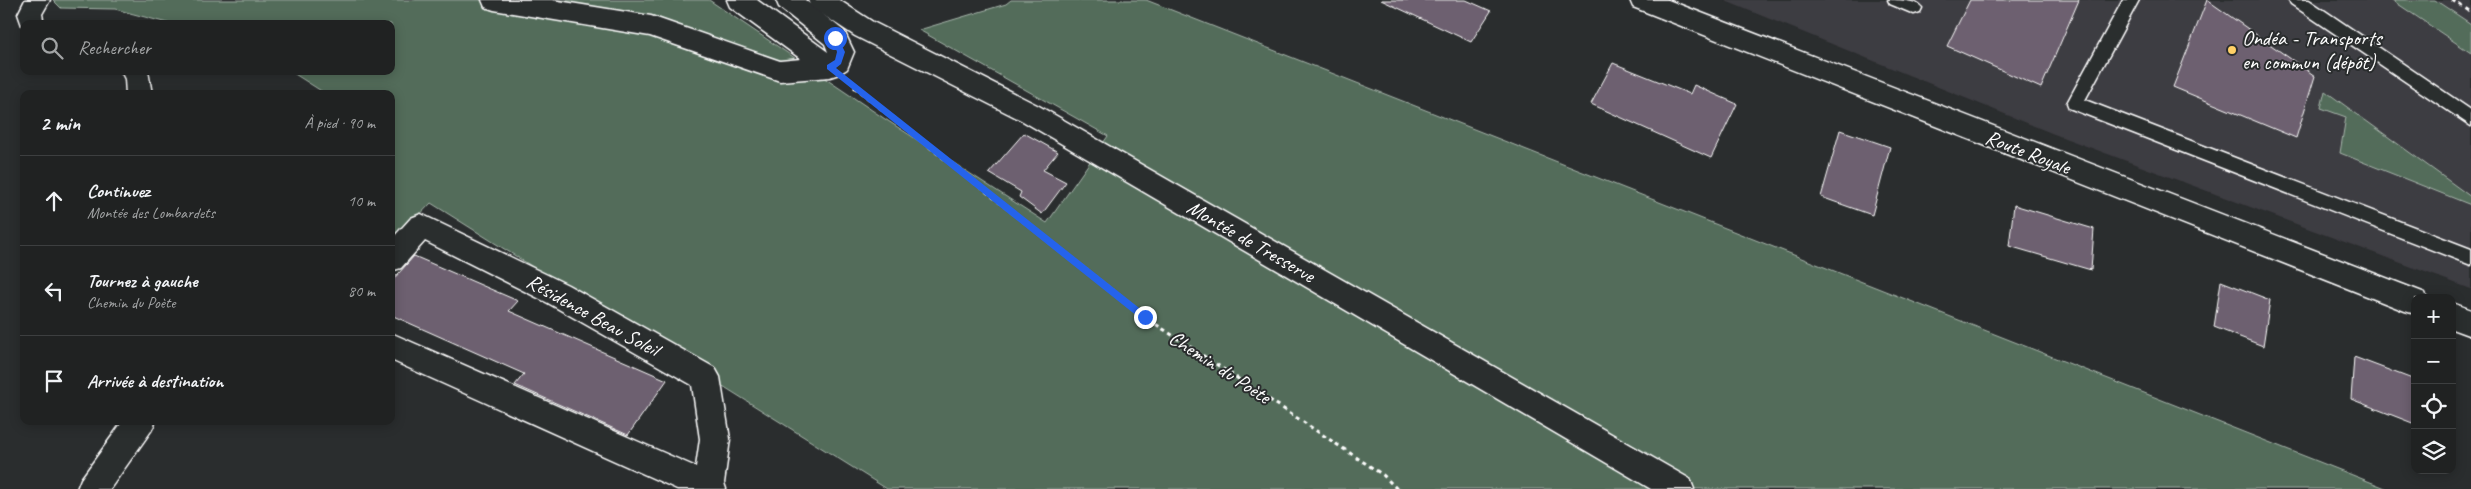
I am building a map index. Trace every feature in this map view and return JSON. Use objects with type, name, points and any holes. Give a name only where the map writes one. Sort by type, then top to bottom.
[{"type":"street","points":[[31,20],[30,14],[38,0]]},
{"type":"street","points":[[494,0],[651,26],[780,71],[830,67],[838,62],[841,52],[835,38],[788,0]]},
{"type":"street","points":[[740,0],[830,67]]},
{"type":"street","name":"Montée de Tresserve","points":[[820,0],[864,29],[1030,112],[1679,489]]},
{"type":"street","name":"Route Royale","points":[[1642,0],[1980,134],[2411,300]]},
{"type":"street","points":[[137,75],[139,90]]},
{"type":"street","name":"Résidence Beau Soleil","points":[[395,255],[421,226],[558,294],[704,377],[714,439],[709,488],[395,348]]},
{"type":"street","points":[[2456,317],[2471,323]]},
{"type":"street","points":[[92,489],[138,425]]},
{"type":"lane","points":[[1896,0],[1914,8]]},
{"type":"lane","points":[[2131,0],[2075,103],[2471,257]]},
{"type":"lane","points":[[2298,0],[2471,119]]},
{"type":"path","points":[[2452,0],[2471,12]]},
{"type":"path","name":"Chemin du Poète","points":[[830,67],[1145,317],[1383,475],[1398,489]]},
{"type":"shaded area","points":[[1723,0],[2471,0],[2471,289],[2054,134]]},
{"type":"green space","points":[[53,0],[709,0],[885,119],[1047,223],[1108,136],[919,30],[1006,4],[1011,0],[1146,0],[2388,489],[887,489],[431,203],[395,241],[395,90],[320,90],[296,75],[395,75],[395,20],[156,20],[115,9],[61,8]]},
{"type":"green space","points":[[2392,0],[2435,0],[2471,24],[2471,53]]},
{"type":"green space","points":[[2325,91],[2471,197],[2471,205],[2340,153],[2346,117],[2321,108]]},
{"type":"building","points":[[1381,0],[1466,0],[1491,11],[1471,42]]},
{"type":"building","points":[[1970,0],[2079,0],[2041,88],[1947,46]]},
{"type":"building","name":"Ondéa - Transports en commun (dépôt)","points":[[2207,0],[2315,76],[2296,138],[2173,87]]},
{"type":"building","points":[[1613,63],[1690,94],[1694,85],[1737,104],[1711,158],[1591,104]]},
{"type":"building","points":[[1840,130],[1890,147],[1872,215],[1821,197]]},
{"type":"building","points":[[1024,133],[1058,152],[1043,170],[1066,182],[1042,214],[1019,197],[1021,192],[989,173]]},
{"type":"building","points":[[2014,205],[2094,229],[2091,270],[2009,246]]},
{"type":"building","points":[[414,256],[518,301],[509,311],[667,380],[628,435],[515,385],[524,374],[395,317],[395,277]]},
{"type":"building","points":[[2221,281],[2270,300],[2263,346],[2214,327]]},
{"type":"building","points":[[2354,357],[2411,378],[2411,422],[2351,399]]},
{"type":"place","name":"Ondéa - Transports en commun (dépôt)","points":[[2232,50]]},
{"type":"route","points":[[835,38],[841,52],[838,62],[830,67],[1145,317]]}]
